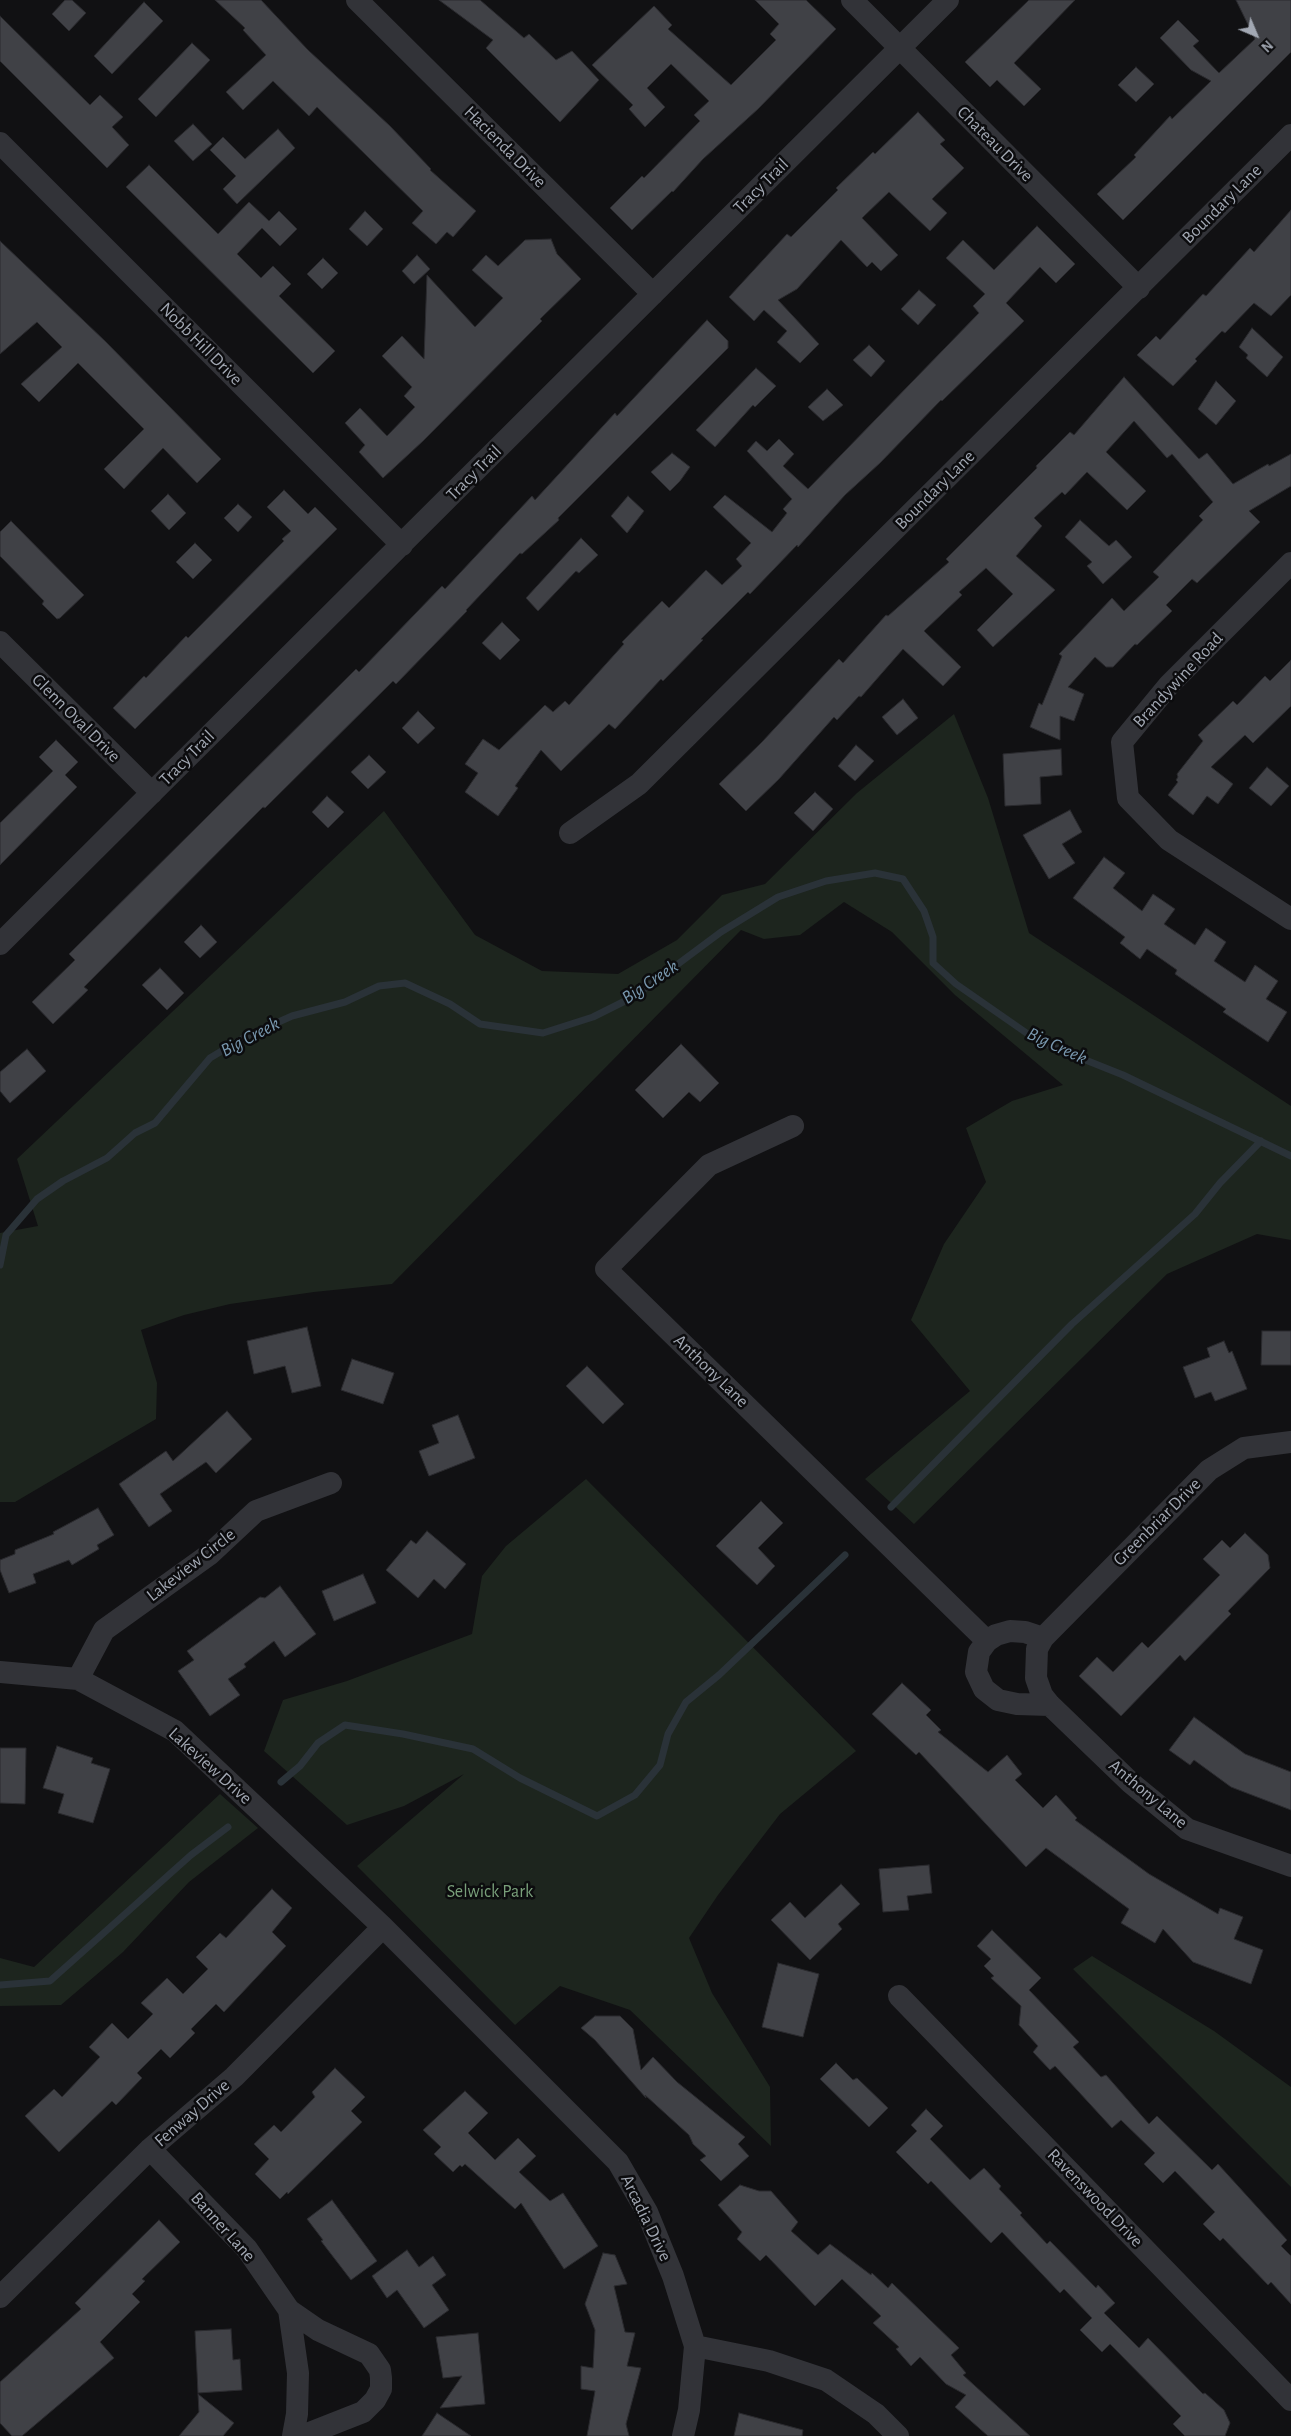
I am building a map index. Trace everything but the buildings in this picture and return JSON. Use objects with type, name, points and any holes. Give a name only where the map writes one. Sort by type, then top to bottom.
[{"type":"street","name":"Hacienda Drive","points":[[357,0],[653,294]]},
{"type":"street","name":"Chateau Drive","points":[[852,0],[1139,288]]},
{"type":"street","name":"Tracy Trail","points":[[0,944],[948,0]]},
{"type":"street","name":"Boundary Lane","points":[[570,833],[639,784],[1291,135]]},
{"type":"street","name":"Nobb Hill Drive","points":[[0,143],[402,545]]},
{"type":"street","name":"Brandywine Road","points":[[1291,563],[1169,685],[1122,742],[1128,798],[1169,840],[1291,919]]},
{"type":"street","name":"Glenn Oval Drive","points":[[0,642],[152,793]]},
{"type":"street","name":"Anthony Lane","points":[[794,1126],[709,1165],[606,1269],[987,1641]]},
{"type":"street","name":"Greenbriar Drive","points":[[1042,1638],[1209,1470],[1244,1448],[1291,1442]]},
{"type":"street","name":"Lakeview Circle","points":[[78,1679],[104,1630],[210,1554],[256,1511],[331,1483]]},
{"type":"street","points":[[1042,1638],[1025,1632],[1010,1631],[996,1635],[987,1641],[979,1652],[976,1672],[984,1689],[998,1700],[1017,1704],[1050,1705]]},
{"type":"street","name":"Anthony Lane","points":[[1042,1638],[1037,1649],[1036,1678],[1042,1695],[1131,1783],[1187,1829],[1291,1866]]},
{"type":"street","name":"Lakeview Drive","points":[[0,1672],[78,1679],[176,1731],[383,1927]]},
{"type":"street","name":"Fenway Drive","points":[[0,2297],[150,2149],[234,2077],[383,1927]]},
{"type":"street","name":"Arcadia Drive","points":[[383,1927],[618,2162],[647,2212],[674,2276],[695,2346]]},
{"type":"street","name":"Ravenswood Drive","points":[[898,1996],[1291,2400]]},
{"type":"street","name":"Banner Lane","points":[[150,2149],[246,2249],[289,2310],[318,2330],[369,2354],[380,2370],[382,2378],[381,2389],[375,2400],[363,2412],[302,2436]]},
{"type":"street","name":"Banner Lane","points":[[289,2310],[298,2373],[297,2414],[293,2436]]},
{"type":"street","points":[[683,2436],[689,2410],[695,2346],[769,2361],[826,2380],[876,2414],[898,2436]]},
{"type":"green space","points":[[954,714],[988,798],[1029,933],[1291,1106],[1291,1240],[1257,1234],[1167,1274],[914,1524],[865,1479],[970,1391],[911,1320],[944,1244],[986,1182],[966,1128],[1012,1101],[1063,1085],[955,995],[892,932],[844,902],[800,935],[764,939],[741,930],[392,1284],[314,1292],[230,1304],[184,1315],[141,1330],[157,1383],[156,1419],[15,1502],[0,1502],[0,1233],[38,1226],[17,1159],[384,811],[475,935],[542,971],[618,974],[677,940],[722,895],[765,884],[857,793]]},
{"type":"green space","name":"Selwick Park","points":[[586,1479],[856,1751],[780,1814],[718,1895],[689,1938],[712,1993],[770,2087],[771,2146],[630,2010],[560,1986],[515,2025],[357,1866],[464,1774],[404,1806],[347,1825],[264,1751],[283,1700],[347,1681],[472,1634],[482,1576],[506,1546]]},
{"type":"green space","points":[[220,1794],[258,1828],[189,1882],[123,1952],[61,2005],[0,2006],[0,1958],[34,1967]]},
{"type":"green space","points":[[1092,1956],[1214,2031],[1291,2087],[1291,2187],[1073,1969]]},
{"type":"waterway","name":"Big Creek","points":[[0,1265],[6,1235],[37,1199],[63,1181],[107,1158],[135,1133],[155,1123],[210,1058],[245,1037],[292,1016],[345,1002],[379,986],[405,983],[450,1004],[480,1024],[543,1033],[593,1017],[635,996],[721,932],[778,897],[826,881],[875,873],[903,879],[924,911],[933,937],[933,963],[956,984],[1038,1041],[1123,1075],[1291,1156]]},
{"type":"waterway","points":[[891,1507],[1072,1324],[1195,1214],[1220,1183],[1261,1141]]},
{"type":"waterway","points":[[281,1782],[300,1766],[318,1743],[345,1725],[403,1734],[473,1749],[520,1778],[597,1816],[635,1795],[660,1765],[668,1734],[686,1702],[719,1675],[845,1555]]},
{"type":"waterway","points":[[0,1985],[50,1981],[191,1855],[228,1827]]}]
